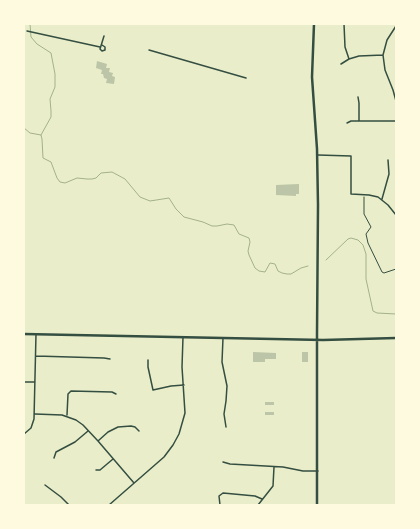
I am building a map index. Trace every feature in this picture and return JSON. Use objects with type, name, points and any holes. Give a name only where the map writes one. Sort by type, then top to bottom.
[{"type":"main road","points":[[314,24],[312,77],[318,156],[319,262],[317,340],[318,505]]},
{"type":"main road","points":[[24,334],[317,340],[396,338]]},
{"type":"street","points":[[344,24],[345,47],[349,58]]},
{"type":"street","points":[[393,24],[396,26],[387,40],[383,55],[385,70],[396,101]]},
{"type":"street","points":[[27,31],[101,46],[104,36]]},
{"type":"street","points":[[150,50],[246,78]]},
{"type":"street","points":[[341,64],[349,58],[364,55],[383,55]]},
{"type":"street","points":[[358,97],[359,121]]},
{"type":"street","points":[[346,122],[396,122]]},
{"type":"street","points":[[318,156],[351,156],[351,194],[378,197],[388,205],[396,215]]},
{"type":"street","points":[[382,200],[389,174],[388,160]]},
{"type":"street","points":[[24,434],[33,425],[35,414],[36,334]]},
{"type":"street","points":[[109,505],[164,457],[177,439],[185,413],[182,367],[183,337]]},
{"type":"street","points":[[223,338],[222,362],[227,386],[224,414],[226,426]]},
{"type":"street","points":[[36,356],[110,359]]},
{"type":"street","points":[[148,360],[153,390],[184,385]]},
{"type":"street","points":[[24,382],[35,382]]},
{"type":"street","points":[[67,416],[69,392],[71,391],[112,392],[116,394]]},
{"type":"street","points":[[35,414],[67,416],[76,420],[88,431],[135,483]]},
{"type":"street","points":[[98,442],[108,432],[121,426],[135,427],[139,431]]},
{"type":"street","points":[[54,458],[56,452],[75,442],[88,431]]},
{"type":"street","points":[[96,470],[100,470],[113,459]]},
{"type":"street","points":[[223,462],[230,464],[283,467],[303,471],[318,471]]},
{"type":"street","points":[[258,505],[273,486],[274,466]]},
{"type":"street","points":[[45,485],[69,505]]},
{"type":"street","points":[[220,505],[219,496],[222,493],[255,496],[262,499]]},
{"type":"path","points":[[364,195],[364,214],[371,226],[366,234],[368,243],[382,272],[384,273],[396,269]]},
{"type":"building","points":[[97,61],[107,64],[106,68],[110,68],[109,72],[113,73],[112,76],[115,77],[114,84],[106,83],[107,79],[104,78],[103,74],[101,74],[102,70],[96,68]]},
{"type":"building","points":[[299,184],[299,194],[296,194],[296,196],[276,195],[276,185]]},
{"type":"building","points":[[253,352],[276,353],[276,359],[265,359],[265,362],[253,362]]},
{"type":"building","points":[[302,352],[308,352],[308,362],[302,362]]},
{"type":"building","points":[[265,402],[274,402],[274,405],[265,405]]},
{"type":"building","points":[[265,412],[274,412],[274,415],[265,415]]},
{"type":"waterway","points":[[30,24],[31,37],[37,44],[51,53],[55,74],[55,87],[50,99],[51,117],[41,135]]},
{"type":"waterway","points":[[24,128],[30,133],[41,135],[43,158],[51,162],[60,182],[65,183],[77,178],[92,179],[96,178],[101,173],[112,172],[125,179],[140,197],[150,201],[169,198],[176,209],[184,217],[212,226],[227,224],[234,225],[239,234],[249,238],[249,255],[255,268],[259,271],[265,272],[270,263],[275,264],[278,271],[287,274],[291,274],[308,266]]},
{"type":"waterway","points":[[326,260],[348,239],[351,238],[358,240],[363,245],[366,254],[366,279],[373,311],[377,313],[396,314]]}]
